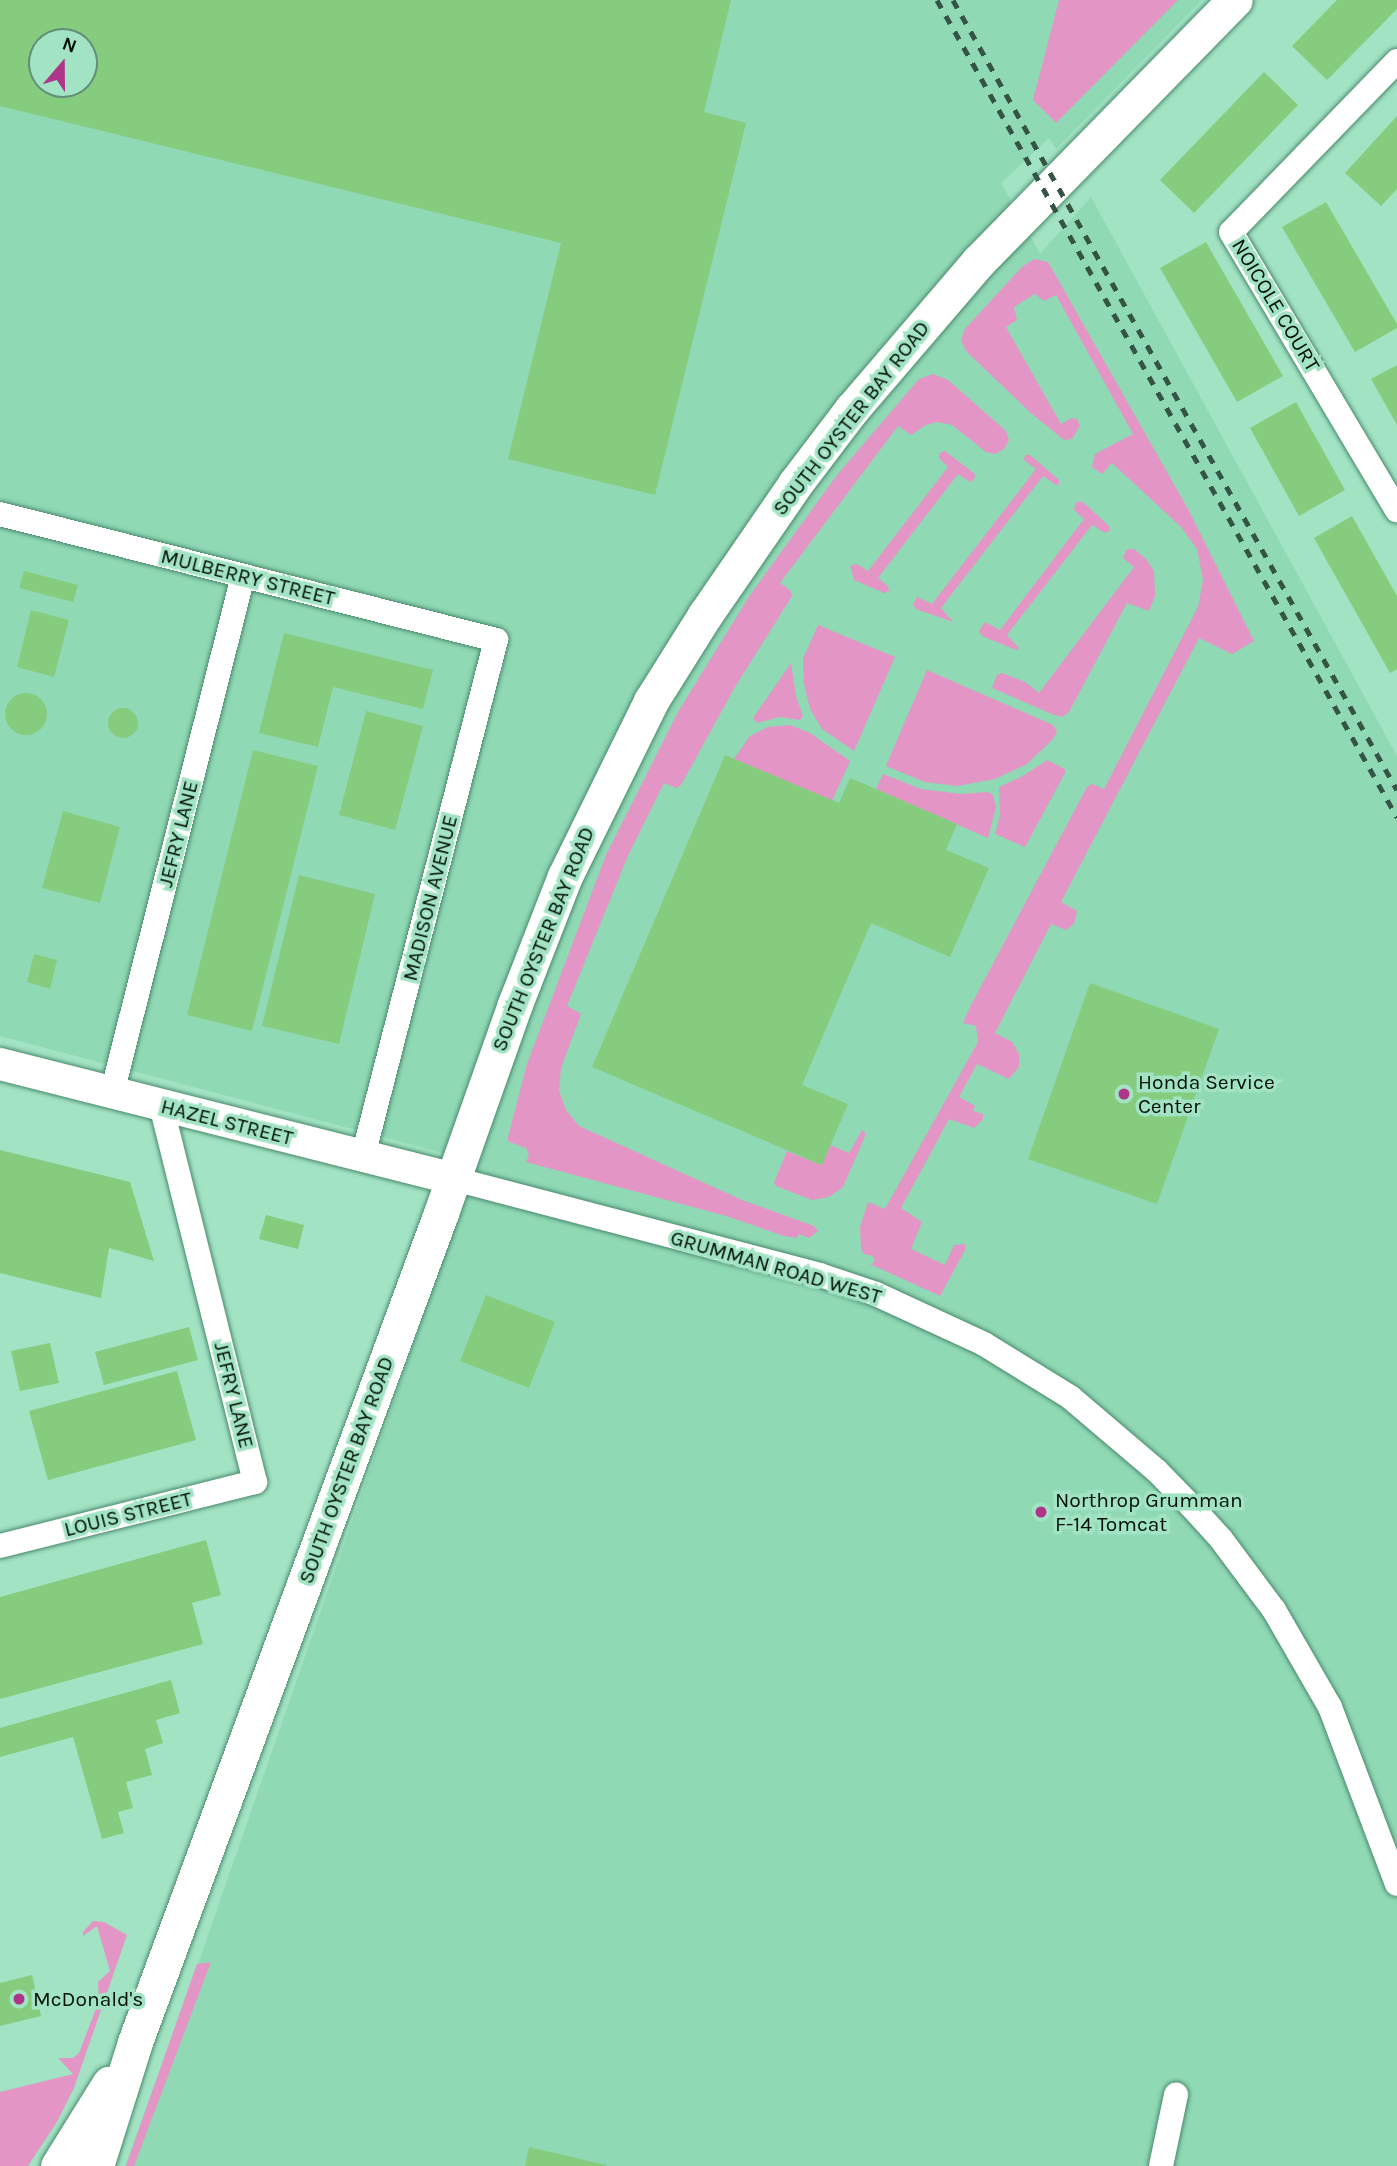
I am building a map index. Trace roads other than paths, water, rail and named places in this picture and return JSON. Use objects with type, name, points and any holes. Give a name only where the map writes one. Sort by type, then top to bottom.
[{"type":"main road","name":"SOUTH OYSTER BAY ROAD","points":[[96,2166],[135,2042],[454,1179],[515,1004],[565,876],[651,701],[705,615],[803,474],[948,294],[1234,0]]},
{"type":"main road","name":"SOUTH OYSTER BAY ROAD","points":[[58,2166],[135,2042]]},
{"type":"street","name":"NOICOLE COURT","points":[[1397,61],[1231,232],[1397,510]]},
{"type":"street","name":"MULBERRY STREET","points":[[0,514],[496,640]]},
{"type":"street","name":"JEFRY LANE","points":[[112,1093],[243,576]]},
{"type":"street","name":"MADISON AVENUE","points":[[363,1156],[496,640]]},
{"type":"street","name":"HAZEL STREET","points":[[0,1064],[454,1179]]},
{"type":"street","name":"JEFRY LANE","points":[[161,1105],[255,1482]]},
{"type":"street","name":"GRUMMAN ROAD WEST","points":[[454,1179],[820,1275],[876,1294],[985,1344],[1070,1397],[1174,1489],[1221,1539],[1274,1610],[1330,1707],[1397,1884]]},
{"type":"street","name":"LOUIS STREET","points":[[0,1546],[255,1482]]},
{"type":"street","points":[[1161,2166],[1176,2095]]},
{"type":"railway","points":[[937,0],[1397,817]]},
{"type":"railway","points":[[953,0],[1397,790]]},
{"type":"place","name":"Honda Service Center","points":[[1124,1094]]},
{"type":"place","name":"Northrop Grumman F-14 Tomcat","points":[[1041,1512]]},
{"type":"place","name":"McDonald's","points":[[19,1999]]}]
